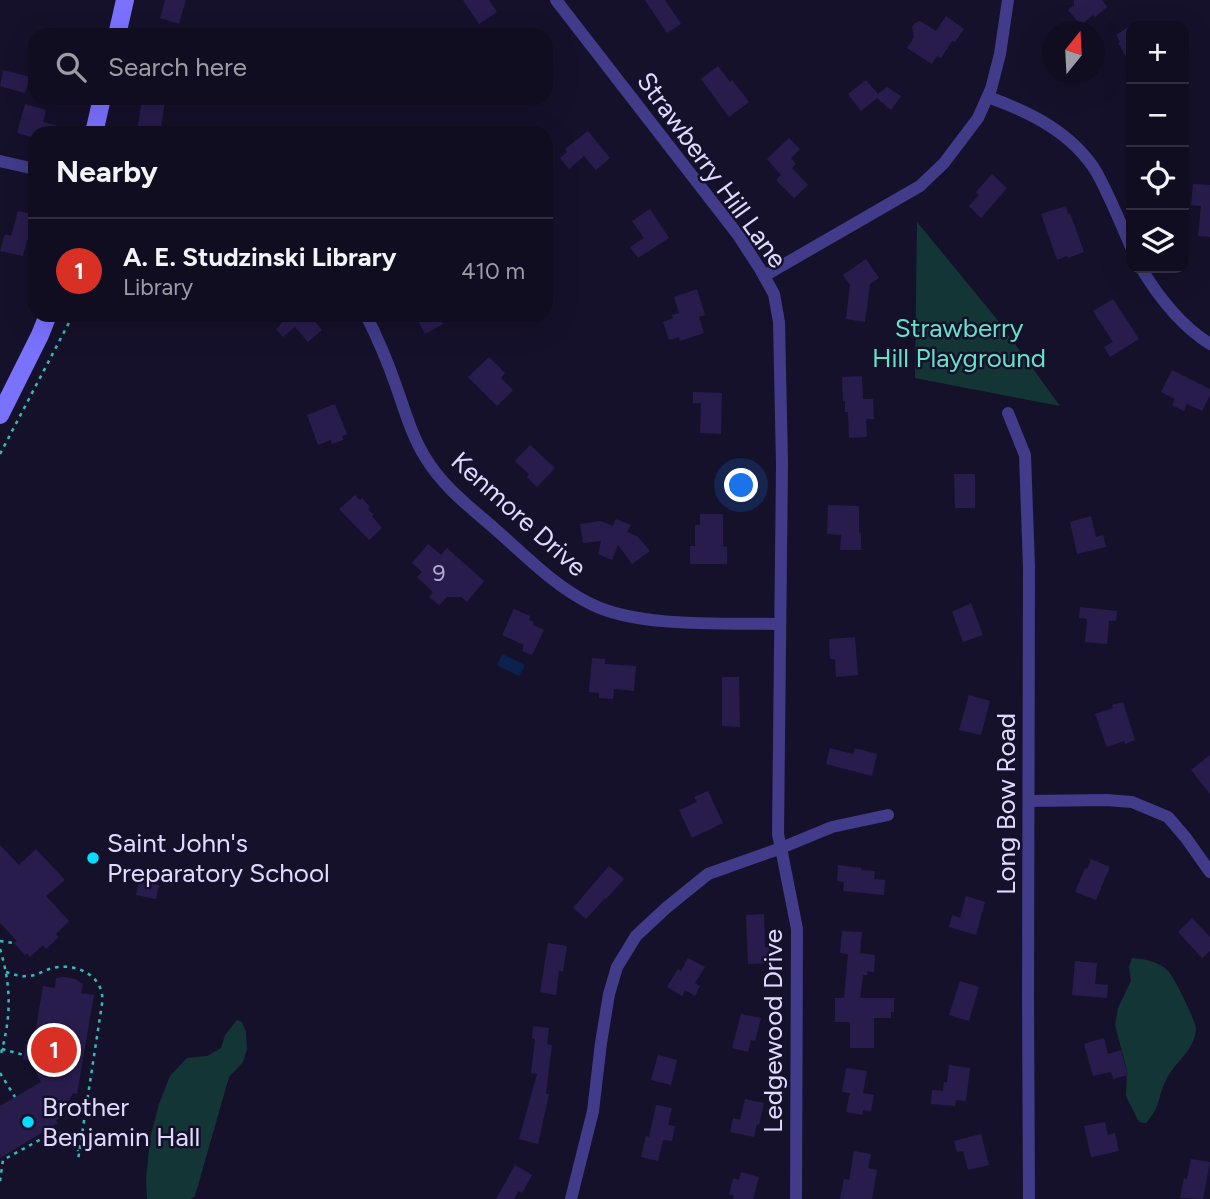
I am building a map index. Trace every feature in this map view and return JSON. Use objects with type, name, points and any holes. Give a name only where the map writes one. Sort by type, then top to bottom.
[{"type":"street","points":[[119,28],[125,0]]},
{"type":"street","name":"Strawberry Hill Lane","points":[[556,0],[738,235],[774,294],[779,323],[782,451],[778,834],[781,848]]},
{"type":"street","points":[[764,276],[920,186],[944,163],[978,118],[988,97],[1000,54],[1008,0]]},
{"type":"street","points":[[988,97],[1030,114],[1056,130],[1076,147],[1096,171],[1126,236]]},
{"type":"street","points":[[96,126],[100,105]]},
{"type":"street","points":[[0,161],[28,167]]},
{"type":"street","points":[[1144,273],[1174,313],[1210,344]]},
{"type":"street","points":[[0,415],[45,322]]},
{"type":"street","name":"Kenmore Drive","points":[[370,322],[379,340],[412,433],[425,458],[453,493],[558,584],[592,605],[635,618],[780,624]]},
{"type":"street","name":"Long Bow Road","points":[[1008,414],[1025,455],[1029,567],[1029,1199]]},
{"type":"street","points":[[1029,801],[1132,802],[1168,817],[1210,872]]},
{"type":"street","points":[[571,1199],[593,1111],[609,994],[617,968],[636,936],[708,874],[832,827],[888,815]]},
{"type":"street","name":"Ledgewood Drive","points":[[781,848],[797,929],[796,1199]]},
{"type":"path","points":[[0,454],[69,322]]},
{"type":"path","points":[[0,941],[14,943]]},
{"type":"path","points":[[0,949],[10,995],[7,1032],[1,1054],[24,1055]]},
{"type":"path","points":[[6,972],[24,977],[54,968],[75,968],[92,976],[102,990],[78,1160]]},
{"type":"path","points":[[0,1073],[15,1097]]},
{"type":"path","points":[[0,1181],[3,1160],[54,1132],[66,1135],[73,1141],[79,1153]]},
{"type":"green space","name":"Strawberry Hill Playground","points":[[917,222],[996,318],[1060,406],[915,378]]},
{"type":"green space","points":[[1132,958],[1156,963],[1168,971],[1184,998],[1196,1029],[1192,1043],[1163,1086],[1154,1112],[1146,1123],[1139,1122],[1126,1096],[1127,1070],[1115,1025],[1118,1008],[1131,981],[1129,967]]},
{"type":"green space","points":[[237,1020],[242,1022],[246,1032],[247,1049],[243,1062],[229,1077],[195,1196],[191,1199],[147,1199],[150,1138],[170,1076],[187,1058],[207,1056],[221,1048],[225,1035]]},
{"type":"water","points":[[502,654],[525,665],[519,676],[497,665]]},
{"type":"building","points":[[165,0],[186,0],[179,24],[160,18]]},
{"type":"building","points":[[463,0],[489,0],[497,12],[479,24]]},
{"type":"building","points":[[645,0],[665,0],[681,24],[667,33]]},
{"type":"building","points":[[1074,0],[1102,0],[1107,7],[1095,17],[1093,15],[1086,21],[1078,21],[1068,10],[1074,5]]},
{"type":"building","points":[[946,16],[964,29],[941,58],[937,56],[932,64],[907,48],[914,37],[912,27],[915,23],[920,21],[936,31]]},
{"type":"building","points":[[1126,28],[1126,57],[1118,43],[1120,42],[1116,35]]},
{"type":"building","points":[[718,66],[749,102],[729,117],[701,79]]},
{"type":"building","points":[[3,70],[28,76],[25,93],[0,86]]},
{"type":"building","points":[[866,80],[878,94],[887,87],[901,96],[891,110],[877,98],[861,111],[848,94]]},
{"type":"building","points":[[25,104],[46,110],[43,122],[58,126],[28,126],[28,136],[17,133]]},
{"type":"building","points":[[141,105],[165,105],[161,126],[138,126]]},
{"type":"building","points":[[588,131],[610,158],[596,170],[584,156],[569,169],[560,158],[567,152],[565,149]]},
{"type":"building","points":[[789,138],[800,149],[791,158],[796,164],[792,168],[808,185],[794,198],[776,180],[781,175],[767,159]]},
{"type":"building","points":[[992,174],[1007,188],[981,218],[969,206],[979,195],[976,192]]},
{"type":"building","points":[[1193,184],[1210,185],[1210,237],[1198,236],[1201,206],[1191,205]]},
{"type":"building","points":[[1066,206],[1084,252],[1057,260],[1041,214]]},
{"type":"building","points":[[650,209],[669,238],[638,258],[630,247],[644,238],[632,221]]},
{"type":"building","points":[[18,211],[28,213],[28,240],[23,256],[0,251],[5,234],[11,236]]},
{"type":"building","points":[[866,259],[879,278],[870,284],[865,322],[846,319],[850,285],[843,275]]},
{"type":"building","points":[[697,289],[705,315],[699,317],[704,333],[680,341],[679,337],[669,340],[663,322],[679,313],[674,297]]},
{"type":"building","points":[[1113,299],[1139,339],[1110,357],[1104,347],[1113,342],[1093,311]]},
{"type":"building","points":[[283,322],[315,322],[322,330],[308,342],[295,327],[283,337],[276,329]]},
{"type":"building","points":[[419,322],[442,322],[443,324],[425,334]]},
{"type":"building","points":[[489,357],[505,373],[501,378],[513,390],[497,406],[468,377]]},
{"type":"building","points":[[1172,370],[1210,389],[1202,411],[1187,404],[1184,411],[1172,405],[1175,399],[1161,392]]},
{"type":"building","points":[[862,376],[863,399],[873,399],[874,419],[866,419],[867,437],[849,438],[842,377]]},
{"type":"building","points":[[693,392],[722,393],[721,434],[700,433],[701,403],[693,403]]},
{"type":"building","points":[[335,404],[347,434],[342,436],[343,440],[332,444],[331,440],[318,445],[307,415]]},
{"type":"building","points":[[530,445],[555,468],[537,487],[527,477],[529,474],[515,461]]},
{"type":"building","points":[[954,474],[975,474],[975,508],[955,508]]},
{"type":"building","points":[[355,495],[370,507],[368,509],[374,515],[372,516],[382,528],[369,540],[339,509]]},
{"type":"building","points":[[828,505],[859,506],[861,550],[840,550],[841,535],[827,534]]},
{"type":"building","points":[[700,514],[723,514],[723,546],[727,547],[727,564],[690,564],[690,546],[695,546],[695,525],[700,525]]},
{"type":"building","points":[[1091,516],[1096,537],[1103,535],[1106,547],[1077,554],[1070,522]]},
{"type":"building","points":[[616,519],[631,525],[627,532],[637,536],[650,551],[632,564],[618,545],[612,560],[598,554],[601,541],[583,543],[580,524],[601,521],[613,526]]},
{"type":"building","points":[[428,544],[441,555],[447,548],[484,581],[467,602],[461,597],[447,597],[439,605],[429,597],[433,592],[417,577],[422,572],[412,563]]},
{"type":"building","points":[[971,603],[983,635],[963,642],[952,612]]},
{"type":"building","points":[[1080,607],[1117,611],[1116,621],[1109,621],[1107,644],[1085,642],[1087,619],[1079,618]]},
{"type":"building","points":[[514,609],[530,616],[529,620],[534,622],[533,625],[544,630],[532,655],[522,651],[524,645],[502,635]]},
{"type":"building","points":[[855,637],[858,675],[836,677],[835,659],[830,659],[829,639]]},
{"type":"building","points":[[592,658],[605,659],[605,664],[636,666],[634,691],[614,689],[613,699],[599,698],[599,693],[589,692]]},
{"type":"building","points":[[722,677],[739,677],[740,727],[722,726]]},
{"type":"building","points":[[969,695],[990,701],[981,735],[959,730]]},
{"type":"building","points":[[1123,702],[1135,740],[1107,747],[1095,714]]},
{"type":"building","points":[[830,748],[853,754],[855,748],[877,754],[872,776],[826,764]]},
{"type":"building","points":[[1210,755],[1210,794],[1191,770]]},
{"type":"building","points":[[708,791],[723,823],[692,838],[679,810],[697,802],[694,797]]},
{"type":"building","points":[[0,845],[19,865],[36,849],[65,880],[46,896],[69,921],[56,934],[59,937],[46,949],[43,945],[30,957],[14,943],[17,941],[0,923]]},
{"type":"building","points":[[1091,859],[1110,867],[1096,900],[1075,892]]},
{"type":"building","points":[[838,865],[875,871],[874,879],[885,880],[884,895],[843,891],[844,882],[837,881]]},
{"type":"building","points":[[609,866],[624,879],[586,919],[573,908]]},
{"type":"building","points":[[139,881],[159,885],[156,899],[136,895]]},
{"type":"building","points":[[966,896],[985,902],[976,935],[949,927],[952,915],[960,918]]},
{"type":"building","points":[[764,914],[765,947],[769,947],[769,963],[748,964],[746,915]]},
{"type":"building","points":[[1192,918],[1210,937],[1210,951],[1202,958],[1178,932]]},
{"type":"building","points":[[842,931],[862,932],[860,953],[875,955],[874,972],[867,971],[867,975],[863,975],[860,998],[894,998],[891,1018],[874,1018],[874,1048],[850,1048],[850,1022],[835,1022],[835,998],[844,998],[848,954],[840,953]]},
{"type":"building","points":[[548,943],[567,946],[563,971],[559,971],[556,995],[540,992]]},
{"type":"building","points":[[688,958],[705,967],[695,983],[700,986],[695,996],[685,990],[682,996],[667,987]]},
{"type":"building","points":[[1075,961],[1097,963],[1095,984],[1108,985],[1107,998],[1072,995]]},
{"type":"building","points":[[64,977],[83,984],[81,993],[94,995],[77,1094],[73,1093],[59,1113],[61,1117],[56,1120],[58,1123],[0,1158],[0,1106],[41,1082],[30,1061],[23,1059],[26,1044],[33,1046],[43,986],[55,988],[56,978]]},
{"type":"building","points":[[960,981],[979,987],[969,1021],[949,1015]]},
{"type":"building","points":[[741,1014],[761,1018],[755,1041],[751,1040],[748,1052],[732,1048]]},
{"type":"building","points":[[533,1026],[549,1028],[547,1044],[552,1045],[546,1094],[549,1094],[538,1144],[519,1139],[537,1074],[531,1073],[535,1039],[532,1038]]},
{"type":"building","points":[[1104,1038],[1108,1054],[1121,1050],[1128,1075],[1113,1079],[1111,1072],[1093,1076],[1084,1044]]},
{"type":"building","points":[[658,1055],[677,1060],[671,1085],[651,1080]]},
{"type":"building","points":[[949,1065],[970,1068],[966,1101],[956,1100],[955,1106],[931,1104],[932,1090],[943,1091]]},
{"type":"building","points":[[846,1068],[867,1071],[863,1093],[874,1095],[871,1111],[863,1110],[862,1115],[846,1112],[850,1093],[842,1092]]},
{"type":"building","points":[[745,1099],[764,1103],[754,1137],[730,1132],[733,1118],[740,1120]]},
{"type":"building","points":[[656,1105],[672,1108],[668,1125],[675,1126],[672,1141],[663,1140],[658,1161],[641,1157],[646,1136],[649,1137]]},
{"type":"building","points":[[1105,1122],[1108,1135],[1115,1133],[1119,1151],[1091,1157],[1084,1126]]},
{"type":"building","points":[[981,1134],[989,1165],[968,1170],[963,1151],[957,1152],[954,1141]]},
{"type":"building","points":[[854,1151],[871,1154],[868,1168],[877,1170],[872,1199],[840,1199],[844,1179],[849,1180]]},
{"type":"building","points":[[1191,1159],[1210,1162],[1203,1199],[1180,1198]]},
{"type":"building","points":[[515,1165],[532,1175],[522,1193],[518,1191],[514,1199],[496,1199]]},
{"type":"building","points":[[741,1172],[759,1177],[753,1199],[733,1199],[734,1196],[729,1194],[733,1178],[739,1180]]},
{"type":"place","name":"Saint John's Preparatory School","points":[[93,858]]},
{"type":"place","name":"A. E. Studzinski Library","points":[[54,1050]]},
{"type":"place","name":"Brother Benjamin Hall","points":[[28,1122]]}]
